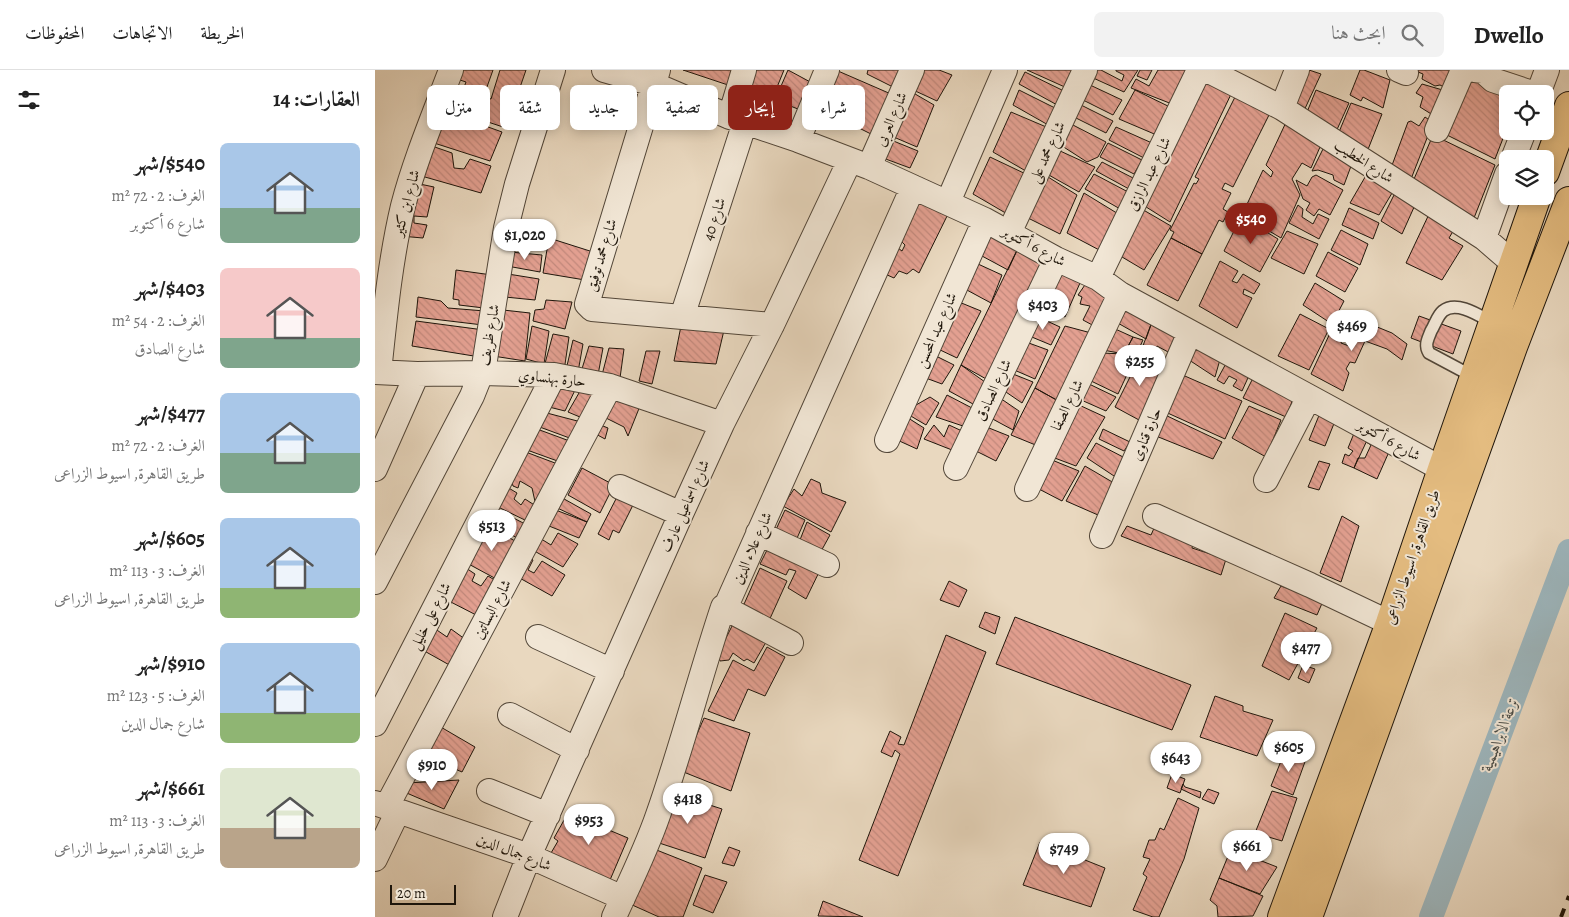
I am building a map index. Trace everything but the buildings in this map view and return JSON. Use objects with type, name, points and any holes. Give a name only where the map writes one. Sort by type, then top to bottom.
[{"type":"highway","points":[[1553,150],[1569,106]]},
{"type":"highway","points":[[1554,170],[1569,151]]},
{"type":"highway","name":"طريق القاهرة, اسيوط الزراعى","points":[[1308,917],[1513,347],[1569,201]]},
{"type":"highway","name":"طريق القاهرة, اسيوط الزراعى","points":[[1282,917],[1390,623],[1534,205]]},
{"type":"street","name":"شارع ابن كثير","points":[[377,372],[391,262],[403,204],[451,70]]},
{"type":"street","name":"شارع ظريف","points":[[375,582],[472,396],[482,373],[506,228],[553,70]]},
{"type":"street","name":"شارع 6 أكتوبر","points":[[604,70],[656,77],[728,114]]},
{"type":"street","name":"شارع 40","points":[[742,85],[744,70]]},
{"type":"street","points":[[799,140],[827,70]]},
{"type":"street","name":"شارع العربى","points":[[859,164],[912,70]]},
{"type":"street","points":[[948,202],[1005,70]]},
{"type":"street","name":"شارع محمد على","points":[[1009,233],[1085,70]]},
{"type":"street","name":"شارع عبد الرازق","points":[[1098,278],[1199,70]]},
{"type":"street","name":"شارع الخطيب","points":[[1207,70],[1281,108],[1484,238],[1514,264]]},
{"type":"street","points":[[1281,108],[1297,70]]},
{"type":"street","points":[[1437,130],[1463,70]]},
{"type":"street","points":[[1475,70],[1483,71],[1493,80],[1508,85]]},
{"type":"street","points":[[1540,85],[1547,70]]},
{"type":"street","name":"شارع محمد توفيق","points":[[656,77],[587,304],[592,309],[772,325]]},
{"type":"street","name":"شارع 40","points":[[682,317],[734,130]]},
{"type":"street","name":"شارع 6 أكتوبر","points":[[769,130],[859,164],[985,220],[1056,259],[1098,278],[1120,294],[1442,469]]},
{"type":"street","name":"شارع اسماعيل عارف","points":[[505,917],[529,856],[722,424],[772,325],[859,164]]},
{"type":"street","name":"شارع علاء الدين","points":[[618,908],[657,818],[681,746],[706,656],[723,608],[727,604],[913,187]]},
{"type":"street","points":[[1484,238],[1499,196]]},
{"type":"street","name":"شارع عبد المحسن","points":[[887,440],[985,220]]},
{"type":"street","name":"شارع الصادق","points":[[956,468],[1056,259]]},
{"type":"street","name":"شارع الصفا","points":[[1027,489],[1120,294]]},
{"type":"street","name":"حارة قناوى","points":[[1102,536],[1190,332]]},
{"type":"street","name":"حارة بهنساوي","points":[[377,372],[554,375],[611,386],[722,424]]},
{"type":"street","points":[[375,469],[417,374]]},
{"type":"street","name":"شارع على خليل","points":[[375,724],[554,375]]},
{"type":"street","name":"شارع البساتين","points":[[375,859],[387,807],[611,386]]},
{"type":"street","points":[[1266,480],[1309,396]]},
{"type":"street","points":[[620,487],[681,514]]},
{"type":"street","points":[[1155,516],[1390,623]]},
{"type":"street","points":[[758,533],[827,565]]},
{"type":"street","points":[[723,608],[791,644]]},
{"type":"street","points":[[538,637],[612,671]]},
{"type":"street","points":[[510,715],[577,750]]},
{"type":"street","points":[[489,791],[548,815]]},
{"type":"street","name":"شارع جمال الدين","points":[[387,807],[529,856],[618,908]]},
{"type":"lane","points":[[1474,377],[1429,352],[1426,349],[1427,340],[1439,316],[1450,307],[1459,307],[1493,322]]},
{"type":"waterway","name":"ترعة الابراهيمية","points":[[1431,917],[1569,551]]},
{"type":"railway","points":[[1561,917],[1569,896]]}]
